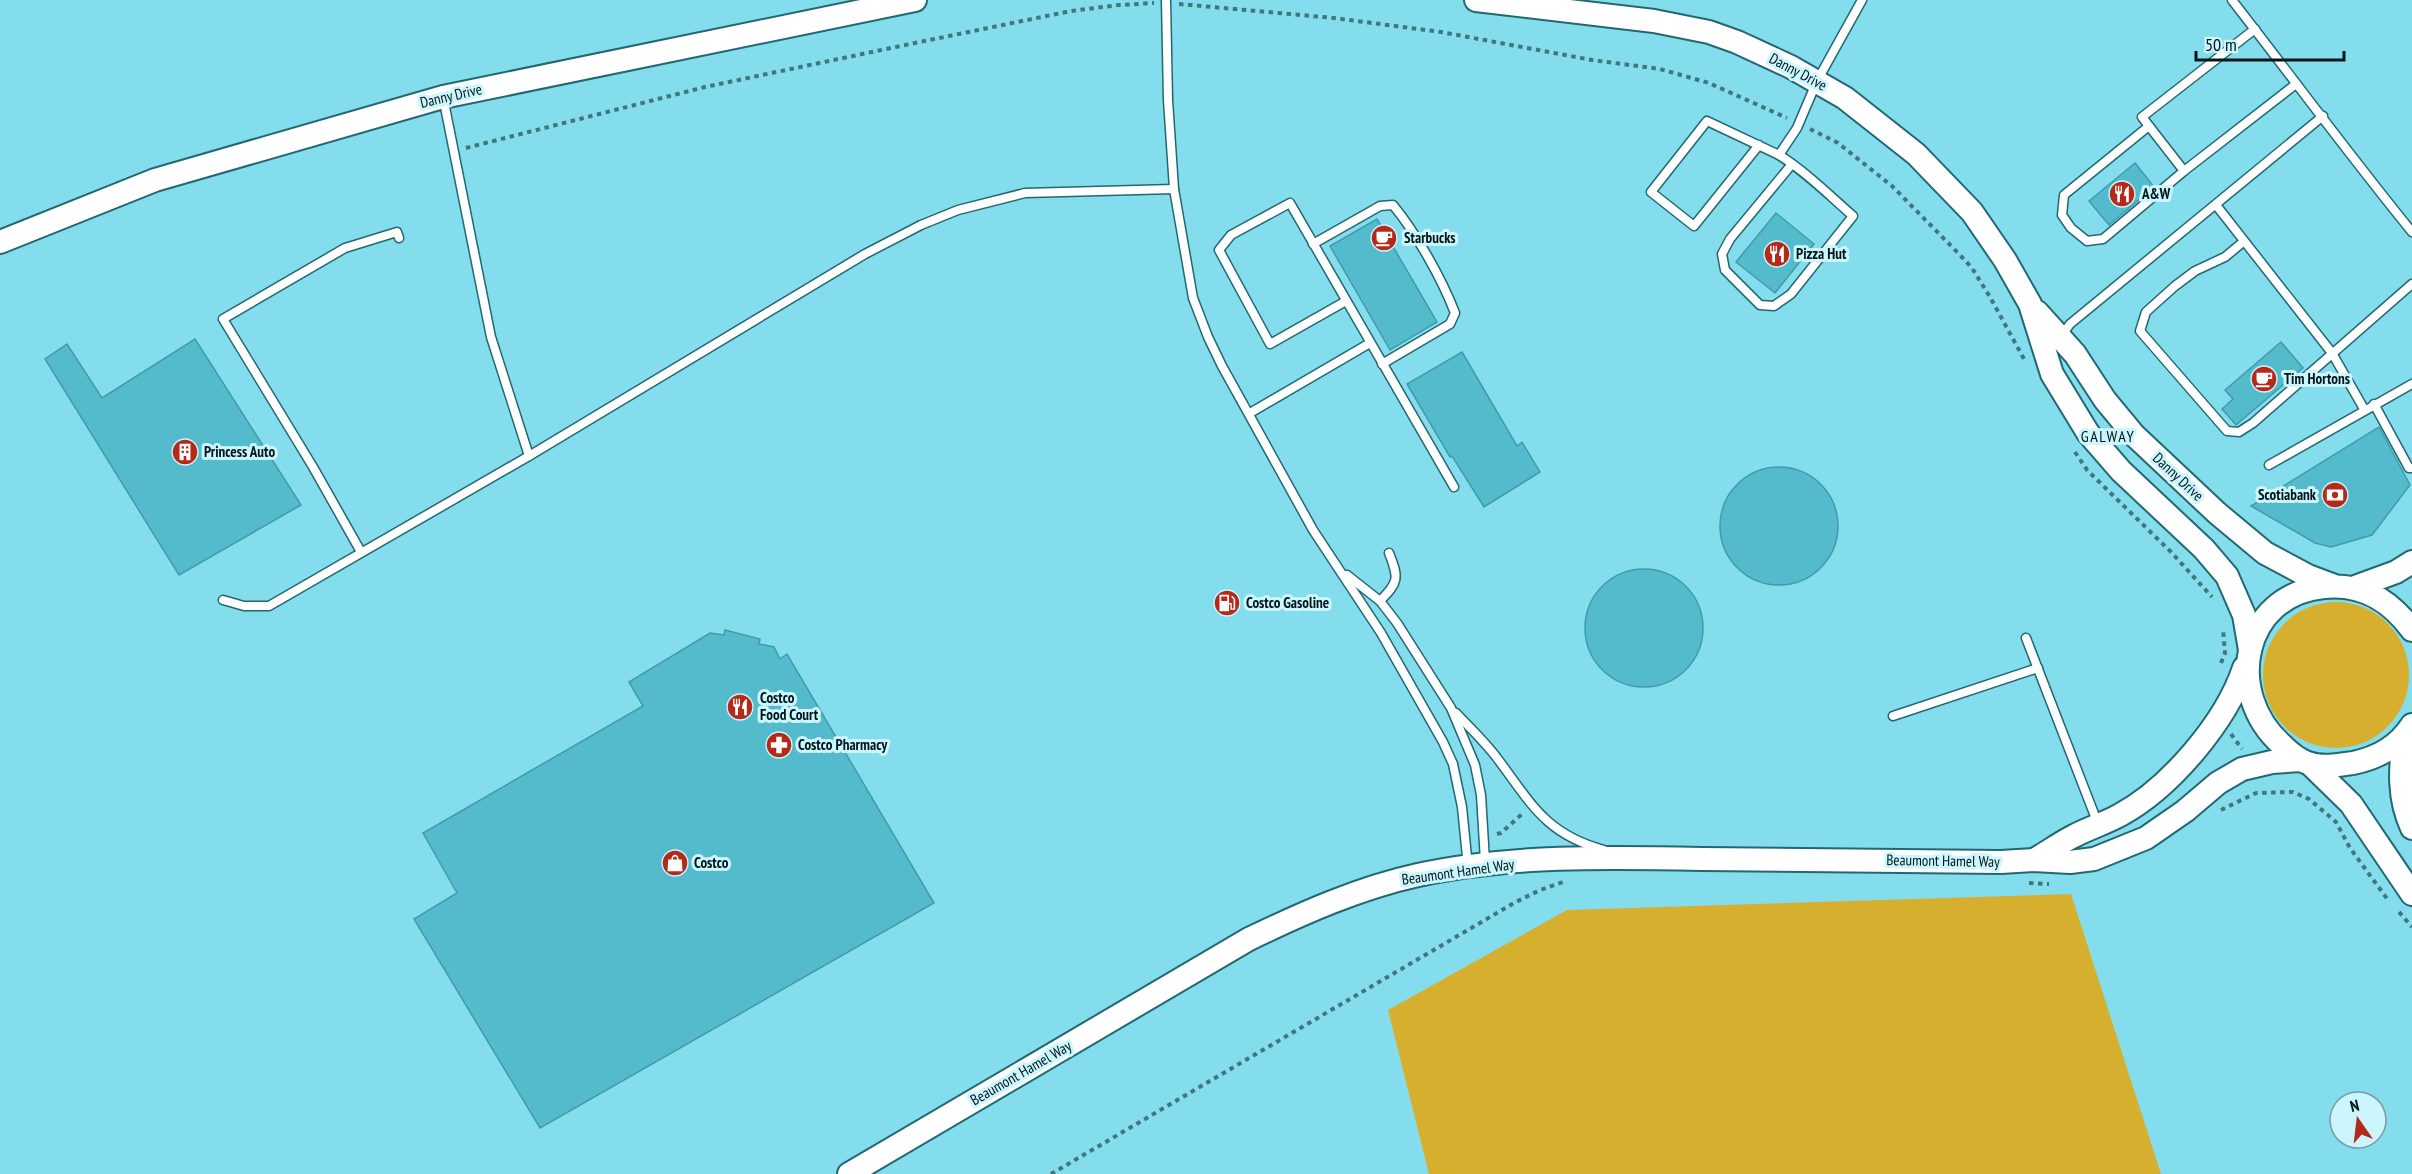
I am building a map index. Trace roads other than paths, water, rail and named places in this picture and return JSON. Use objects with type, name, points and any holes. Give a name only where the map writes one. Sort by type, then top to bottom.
[{"type":"main road","name":"Danny Drive","points":[[0,242],[155,180],[443,97],[848,10],[915,0]]},
{"type":"main road","name":"Danny Drive","points":[[1476,0],[1654,21],[1709,32],[1764,54],[1845,98],[1893,134],[1955,192],[1972,212],[2005,260],[2030,304],[2075,354],[2105,400],[2134,435],[2217,513],[2265,553],[2308,576],[2377,596],[2391,605],[2412,630]]},
{"type":"main road","name":"Danny Drive","points":[[2030,304],[2052,374],[2076,417],[2121,471],[2218,564],[2231,583],[2240,603],[2249,653],[2247,678],[2255,710],[2273,738],[2306,762],[2351,804],[2405,902]]},
{"type":"main road","points":[[2344,586],[2396,572],[2412,562]]},
{"type":"main road","name":"Beaumont Hamel Way","points":[[2034,860],[2139,803],[2196,749],[2227,707],[2238,685],[2254,636],[2273,610],[2303,591],[2344,586]]},
{"type":"main road","name":"Beaumont Hamel Way","points":[[849,1174],[1249,939],[1301,914],[1387,883],[1419,875],[1477,866],[1576,859],[1989,862],[2034,860],[2070,862],[2094,859],[2118,851],[2160,828],[2218,783],[2242,769],[2272,762],[2306,762],[2328,766],[2366,760],[2386,752],[2408,731]]},
{"type":"main road","points":[[2408,731],[2400,783],[2412,828]]},
{"type":"lane","points":[[1166,0],[1168,100],[1174,189],[1192,298],[1208,337],[1313,530],[1381,633],[1443,742],[1453,764],[1477,866]]},
{"type":"lane","points":[[1779,155],[1797,128],[1817,81],[1862,0]]},
{"type":"lane","points":[[2232,0],[2323,116],[2340,143],[2412,232]]},
{"type":"lane","points":[[2184,171],[2142,117],[2255,29]]},
{"type":"lane","points":[[2149,126],[2064,195],[2062,215],[2071,228],[2087,241],[2103,239],[2184,171],[2296,84]]},
{"type":"lane","points":[[443,97],[491,337],[529,456]]},
{"type":"lane","points":[[2060,338],[2070,324],[2323,116]]},
{"type":"lane","points":[[1759,145],[1694,226],[1651,192],[1707,121],[1759,145],[1779,155],[1792,164],[1853,216],[1791,294],[1774,306],[1761,305],[1725,270],[1722,254],[1730,239],[1792,164]]},
{"type":"lane","points":[[223,600],[244,606],[269,606],[529,456],[865,254],[931,220],[987,201],[1025,194],[1174,189]]},
{"type":"lane","points":[[1346,301],[1270,344],[1219,250],[1231,235],[1290,202],[1454,487]]},
{"type":"lane","points":[[1313,244],[1380,206],[1393,205],[1448,294],[1455,313],[1450,324],[1382,364]]},
{"type":"lane","points":[[2216,205],[2332,353],[2364,409]]},
{"type":"lane","points":[[361,552],[313,467],[223,320],[345,248],[397,232],[399,238]]},
{"type":"lane","points":[[2243,242],[2225,257],[2195,271],[2175,286],[2146,312],[2140,331],[2227,431],[2239,432],[2253,423],[2412,284]]},
{"type":"lane","points":[[1250,413],[1370,343]]},
{"type":"lane","points":[[2270,465],[2364,409],[2412,384]]},
{"type":"lane","points":[[2374,404],[2409,468],[2412,468]]},
{"type":"lane","points":[[1380,601],[1395,585],[1395,568],[1389,553]]},
{"type":"lane","points":[[1340,569],[1380,601],[1398,623],[1451,708],[1475,765],[1481,795],[1477,866]]},
{"type":"lane","points":[[2026,638],[2098,824]]},
{"type":"lane","points":[[1893,717],[2038,668]]},
{"type":"lane","points":[[1451,708],[1496,757],[1530,806],[1550,824],[1578,840],[1634,858]]},
{"type":"place","name":"A&W","points":[[2122,194]]},
{"type":"place","name":"Starbucks","points":[[1384,238]]},
{"type":"place","name":"Pizza Hut","points":[[1777,254]]},
{"type":"place","name":"Tim Hortons","points":[[2264,379]]},
{"type":"place","name":"Princess Auto","points":[[185,452]]},
{"type":"place","name":"Scotiabank","points":[[2335,495]]},
{"type":"place","name":"Costco Gasoline","points":[[1227,603]]},
{"type":"place","name":"Costco Food Court","points":[[740,707]]},
{"type":"place","name":"Costco Pharmacy","points":[[779,745]]},
{"type":"place","name":"Costco","points":[[675,863]]},
{"type":"district","name":"GALWAY","points":[[2108,436]]}]
